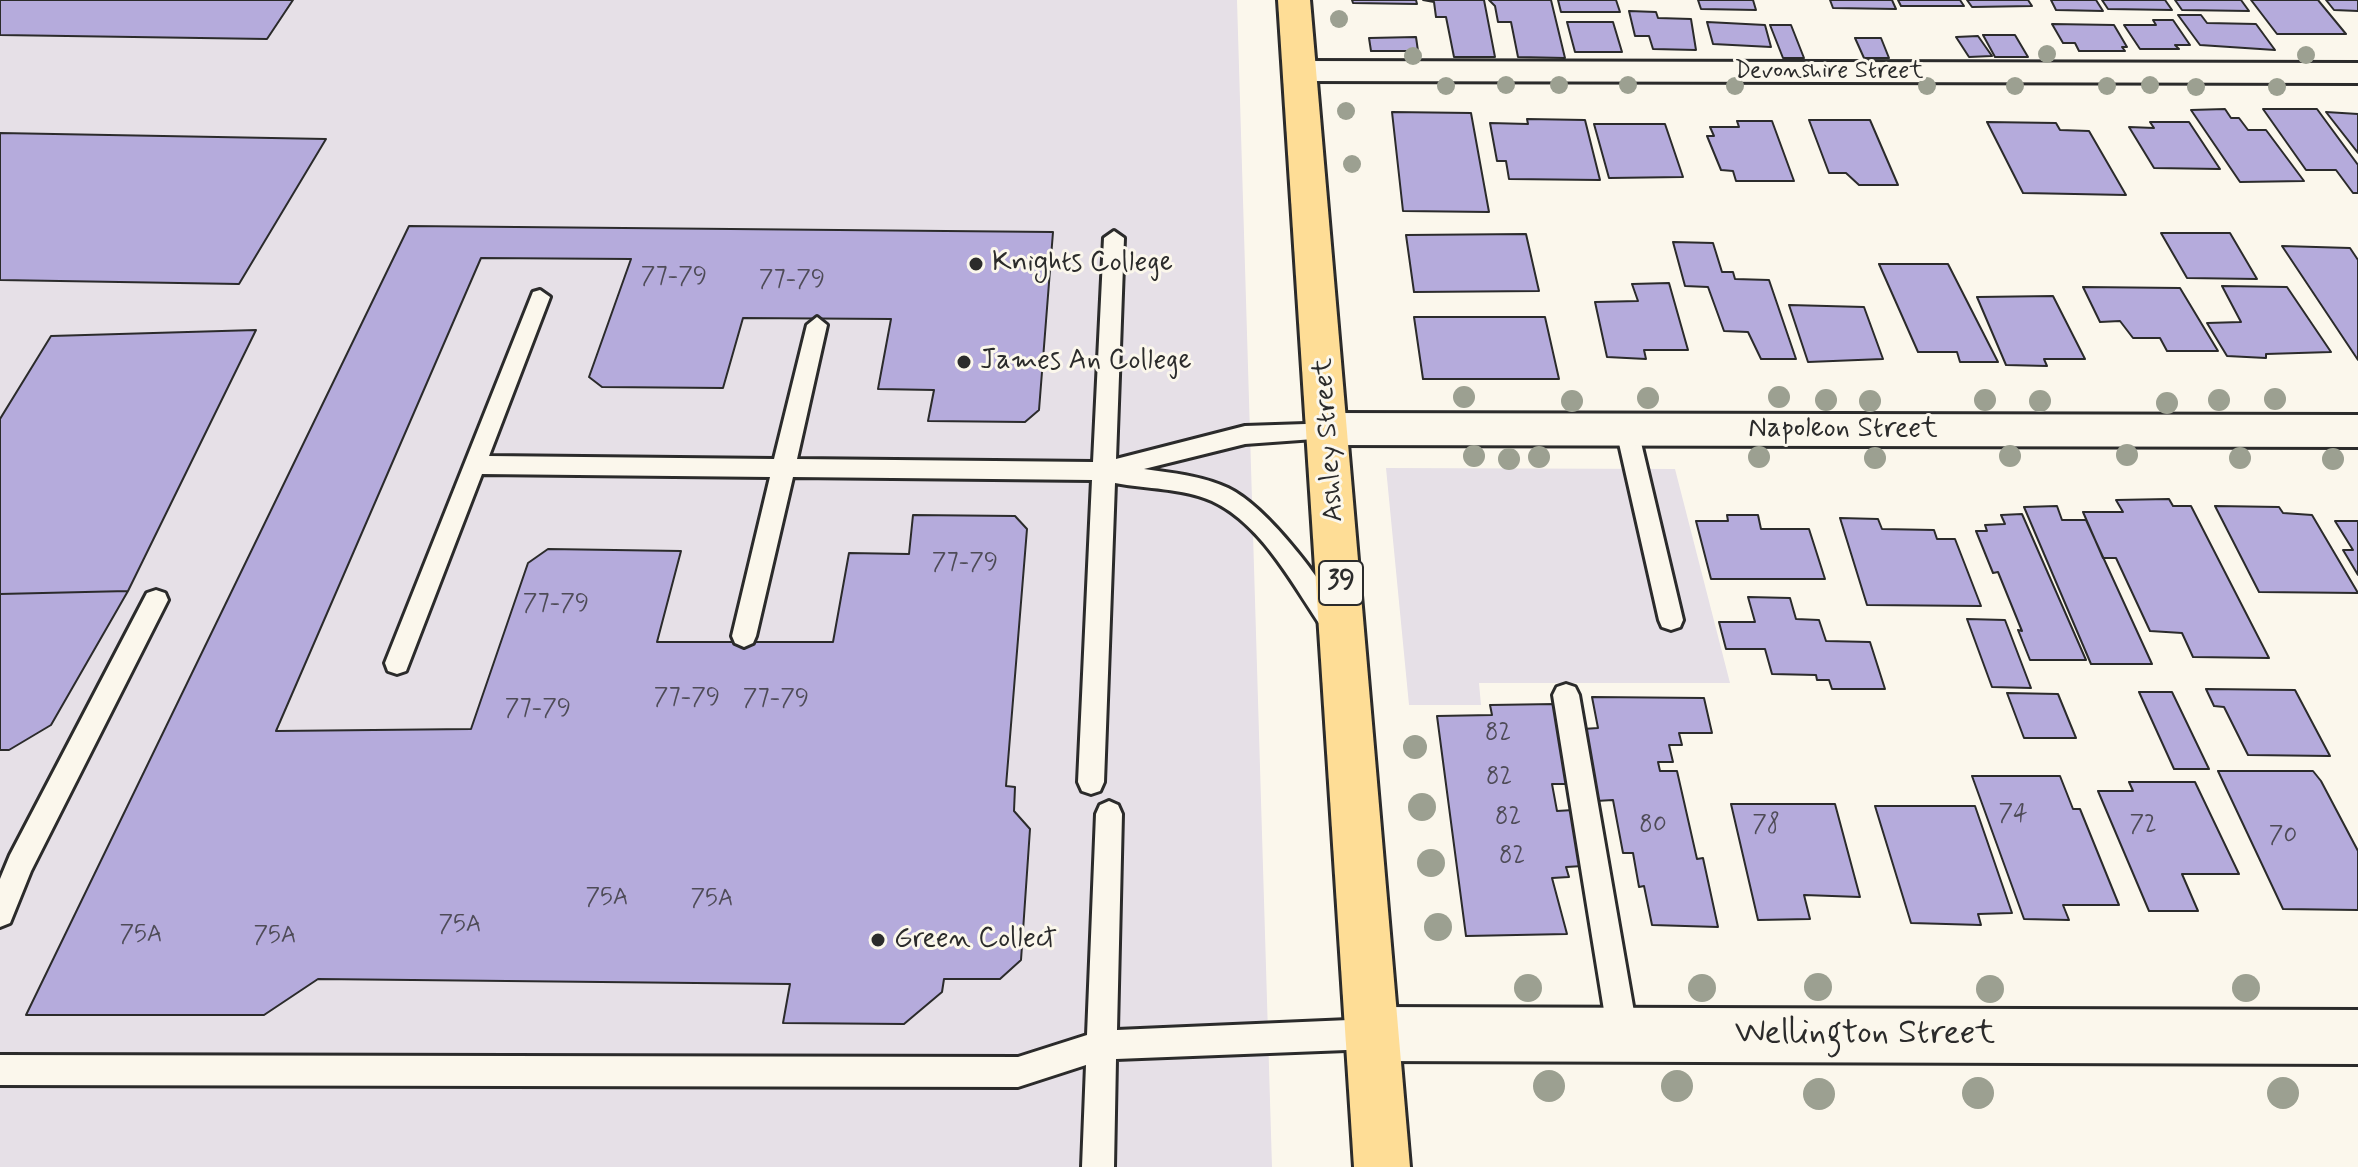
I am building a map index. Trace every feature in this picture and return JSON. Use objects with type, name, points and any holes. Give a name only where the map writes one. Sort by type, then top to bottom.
[{"type":"main road","name":"Ashley Street","points":[[1294,0],[1345,641],[1382,1167]]},
{"type":"street","name":"Devonshire Street","points":[[1300,71],[2358,73]]},
{"type":"street","name":"Napoleon Street","points":[[1328,429],[2358,431]]},
{"type":"street","name":"Wellington Street","points":[[1372,1034],[2358,1037]]},
{"type":"lane","points":[[1091,782],[1114,238]]},
{"type":"lane","points":[[397,663],[540,297]]},
{"type":"lane","points":[[744,636],[817,325]]},
{"type":"lane","points":[[1103,471],[1245,435],[1328,429]]},
{"type":"lane","points":[[1627,430],[1671,620]]},
{"type":"lane","points":[[474,465],[1103,471],[1220,495],[1238,506],[1260,526],[1345,641]]},
{"type":"lane","points":[[0,913],[20,864],[156,600]]},
{"type":"lane","points":[[1566,695],[1623,1035]]},
{"type":"lane","points":[[1098,1167],[1109,814]]},
{"type":"lane","points":[[0,1070],[1018,1072],[1102,1045],[1372,1034]]},
{"type":"shaded area","points":[[0,0],[1237,0],[1272,1167],[0,1167]]},
{"type":"shaded area","points":[[1386,468],[1675,469],[1730,683],[1479,683],[1481,705],[1409,705]]},
{"type":"building","points":[[0,0],[293,0],[267,39],[0,35]]},
{"type":"building","points":[[1352,0],[1416,0],[1417,4],[1353,3]]},
{"type":"building","points":[[1423,0],[1484,0],[1495,57],[1454,57],[1446,17],[1436,17],[1434,2]]},
{"type":"building","points":[[1489,0],[1551,0],[1565,58],[1518,57],[1511,22],[1498,22],[1495,6]]},
{"type":"building","points":[[1558,0],[1616,0],[1620,12],[1561,12]]},
{"type":"building","points":[[1698,0],[1753,0],[1756,10],[1701,9]]},
{"type":"building","points":[[1830,0],[1892,0],[1896,9],[1833,8]]},
{"type":"building","points":[[1898,0],[1960,0],[1964,6],[1901,6]]},
{"type":"building","points":[[1967,0],[2028,0],[2032,6],[1972,7]]},
{"type":"building","points":[[2051,0],[2096,0],[2103,11],[2056,10]]},
{"type":"building","points":[[2102,0],[2165,0],[2172,10],[2108,9]]},
{"type":"building","points":[[2175,0],[2241,0],[2249,11],[2182,10]]},
{"type":"building","points":[[2251,0],[2318,0],[2346,34],[2277,34]]},
{"type":"building","points":[[2326,0],[2358,0],[2358,11],[2334,10]]},
{"type":"building","points":[[1629,11],[1656,12],[1658,18],[1691,19],[1696,50],[1653,49],[1649,36],[1635,36]]},
{"type":"building","points":[[2178,15],[2201,15],[2207,23],[2256,24],[2275,50],[2200,45]]},
{"type":"building","points":[[2153,20],[2173,20],[2190,45],[2175,45],[2179,49],[2140,49],[2124,25],[2156,25]]},
{"type":"building","points":[[1567,22],[1613,22],[1622,52],[1575,52]]},
{"type":"building","points":[[1707,22],[1765,25],[1771,47],[1713,44]]},
{"type":"building","points":[[2052,24],[2114,25],[2127,47],[2122,47],[2125,51],[2079,51],[2075,43],[2063,43]]},
{"type":"building","points":[[1770,25],[1791,25],[1804,58],[1783,58]]},
{"type":"building","points":[[1983,35],[2015,35],[2028,57],[1995,57]]},
{"type":"building","points":[[1978,36],[1992,56],[1969,57],[1956,37]]},
{"type":"building","points":[[1416,37],[1418,51],[1371,51],[1369,38]]},
{"type":"building","points":[[1855,38],[1881,38],[1889,58],[1864,58]]},
{"type":"building","points":[[2225,109],[2231,118],[2239,118],[2248,130],[2266,130],[2304,181],[2240,182],[2191,110]]},
{"type":"building","points":[[2263,109],[2317,109],[2358,165],[2358,193],[2353,193],[2336,170],[2306,170]]},
{"type":"building","points":[[1392,112],[1471,113],[1489,212],[1403,211]]},
{"type":"building","points":[[2326,112],[2358,114],[2358,153]]},
{"type":"building","points":[[1527,119],[1585,120],[1600,180],[1509,179],[1506,161],[1497,161],[1490,123],[1528,124]]},
{"type":"building","points":[[1809,120],[1870,120],[1898,185],[1859,185],[1846,173],[1829,173]]},
{"type":"building","points":[[1737,121],[1772,121],[1794,181],[1736,181],[1733,171],[1721,170],[1707,136],[1714,136],[1710,127],[1739,127]]},
{"type":"building","points":[[1987,122],[2056,123],[2060,130],[2089,131],[2126,195],[2023,193]]},
{"type":"building","points":[[2150,122],[2189,122],[2220,169],[2154,168],[2129,127],[2154,128]]},
{"type":"building","points":[[1594,124],[1665,124],[1683,177],[1609,178]]},
{"type":"building","points":[[0,133],[326,139],[239,284],[0,280]]},
{"type":"building","points":[[409,226],[1053,232],[1039,410],[1025,422],[928,421],[934,390],[878,389],[891,319],[743,318],[723,388],[602,387],[589,377],[631,259],[481,258],[276,731],[471,729],[528,563],[548,549],[681,551],[657,642],[833,642],[849,553],[909,554],[913,515],[1015,516],[1027,529],[1006,786],[1015,787],[1014,811],[1030,829],[1021,960],[1000,979],[944,979],[942,992],[904,1024],[783,1023],[790,984],[318,979],[264,1015],[26,1015]]},
{"type":"building","points":[[2161,233],[2230,233],[2257,279],[2187,278]]},
{"type":"building","points":[[1526,234],[1539,291],[1414,292],[1406,235]]},
{"type":"building","points":[[1673,242],[1713,243],[1722,272],[1733,272],[1735,279],[1769,280],[1796,359],[1761,359],[1748,332],[1724,331],[1708,287],[1685,286]]},
{"type":"building","points":[[2282,246],[2350,248],[2358,260],[2358,360]]},
{"type":"building","points":[[1879,264],[1948,264],[1998,362],[1960,362],[1957,352],[1918,352]]},
{"type":"building","points":[[1669,283],[1688,350],[1644,350],[1646,359],[1607,357],[1595,302],[1638,301],[1632,284]]},
{"type":"building","points":[[2222,286],[2287,287],[2331,352],[2266,354],[2266,358],[2227,356],[2207,323],[2241,322]]},
{"type":"building","points":[[2083,287],[2180,288],[2218,351],[2167,351],[2160,338],[2133,338],[2120,321],[2100,322]]},
{"type":"building","points":[[2053,296],[2085,359],[2044,359],[2047,366],[2006,365],[1977,297]]},
{"type":"building","points":[[1789,305],[1864,307],[1883,359],[1808,362]]},
{"type":"building","points":[[1414,317],[1545,317],[1559,379],[1423,379]]},
{"type":"building","points":[[256,330],[128,591],[0,594],[0,419],[51,336]]},
{"type":"building","points":[[2169,499],[2173,506],[2191,506],[2269,658],[2193,657],[2182,633],[2150,631],[2116,558],[2103,558],[2083,512],[2123,512],[2116,500]]},
{"type":"building","points":[[2057,506],[2062,520],[2086,520],[2152,664],[2091,664],[2024,507]]},
{"type":"building","points":[[2215,506],[2279,507],[2283,513],[2312,515],[2358,593],[2259,592]]},
{"type":"building","points":[[2022,514],[2086,660],[2030,660],[1998,572],[1993,573],[1976,531],[1987,531],[1985,525],[2005,524],[2001,515]]},
{"type":"building","points":[[1727,515],[1758,515],[1761,529],[1809,529],[1825,579],[1711,579],[1696,521],[1728,521]]},
{"type":"building","points":[[1840,518],[1878,519],[1882,529],[1934,530],[1937,539],[1955,539],[1981,606],[1867,605]]},
{"type":"building","points":[[2335,521],[2358,521],[2358,575],[2343,550],[2353,550]]},
{"type":"building","points":[[128,591],[51,725],[9,750],[0,750],[0,594]]},
{"type":"building","points":[[1748,597],[1790,598],[1796,619],[1819,620],[1826,641],[1870,642],[1885,689],[1832,689],[1829,680],[1817,680],[1816,675],[1772,674],[1765,649],[1726,649],[1719,622],[1755,622]]},
{"type":"building","points":[[1967,619],[2005,620],[2031,688],[1992,687]]},
{"type":"building","points":[[2206,689],[2295,690],[2330,756],[2248,755],[2224,707],[2214,706]]},
{"type":"building","points":[[2139,692],[2172,692],[2209,769],[2174,769]]},
{"type":"building","points":[[2007,693],[2058,694],[2076,738],[2024,738]]},
{"type":"building","points":[[1592,697],[1704,698],[1712,733],[1679,733],[1682,745],[1669,745],[1673,762],[1658,762],[1660,771],[1677,771],[1697,859],[1703,858],[1718,927],[1652,925],[1644,886],[1639,887],[1633,853],[1623,853],[1613,800],[1596,801],[1583,729],[1598,728]]},
{"type":"building","points":[[1555,704],[1570,784],[1552,784],[1557,811],[1573,810],[1583,866],[1566,867],[1569,877],[1552,878],[1567,934],[1466,936],[1437,716],[1492,715],[1490,705]]},
{"type":"building","points":[[2218,771],[2313,771],[2358,851],[2358,910],[2283,909]]},
{"type":"building","points":[[1972,776],[2060,776],[2073,809],[2080,809],[2119,905],[2063,905],[2069,920],[2024,919]]},
{"type":"building","points":[[2129,782],[2195,782],[2239,874],[2182,874],[2198,911],[2149,911],[2098,791],[2133,791]]},
{"type":"building","points":[[1731,804],[1835,804],[1860,897],[1804,895],[1810,919],[1758,920]]},
{"type":"building","points":[[1875,806],[1975,806],[2012,913],[1978,914],[1981,925],[1911,923]]},
{"type":"place","name":"Knights College","points":[[976,264]]},
{"type":"place","name":"James An College","points":[[964,362]]},
{"type":"place","name":"Green Collect","points":[[878,940]]}]
